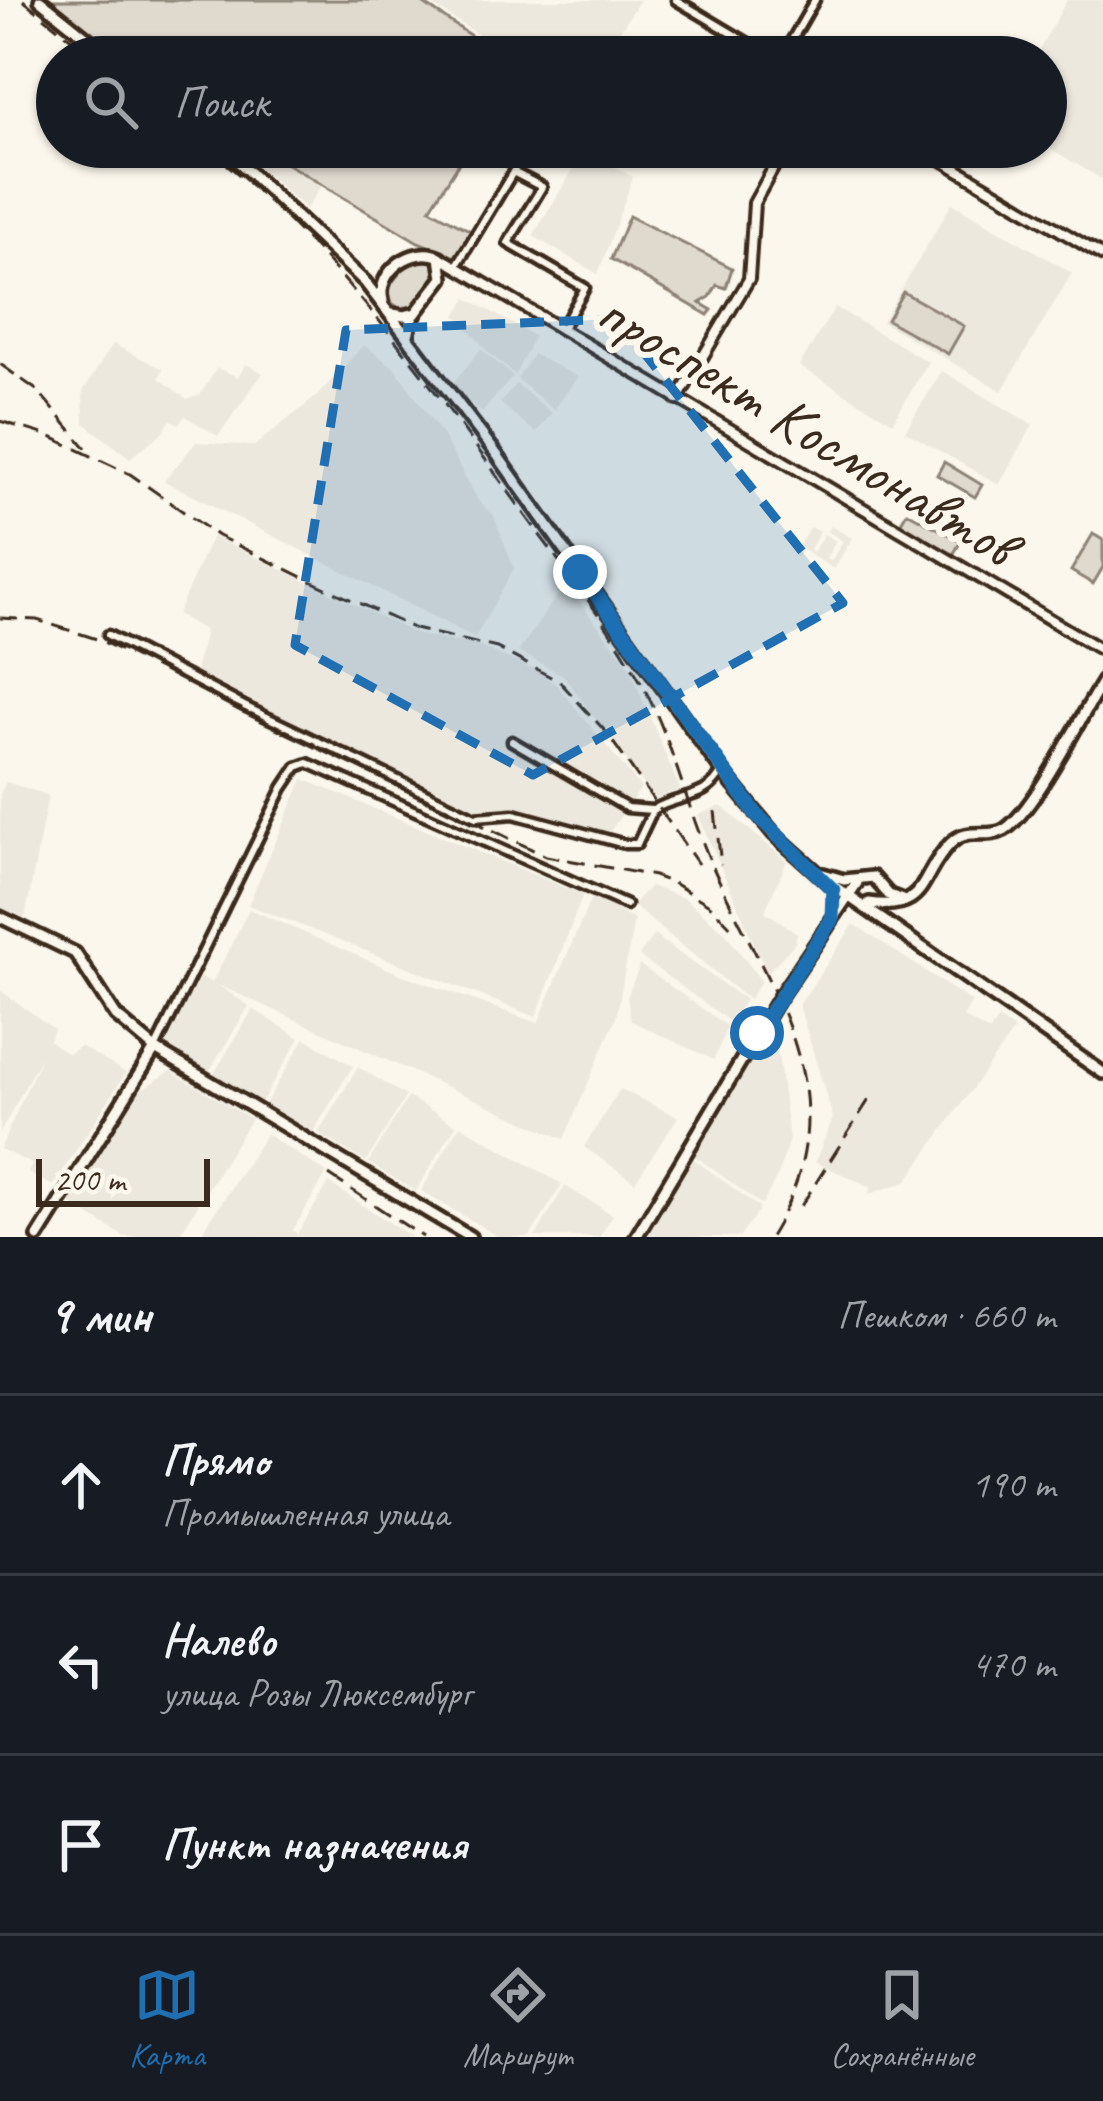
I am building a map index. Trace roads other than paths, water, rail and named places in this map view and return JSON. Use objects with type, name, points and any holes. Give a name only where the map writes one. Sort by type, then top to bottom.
[{"type":"main road","points":[[40,0],[85,36]]},
{"type":"main road","points":[[245,168],[365,282],[722,771],[774,834],[828,882],[1103,1073]]},
{"type":"main road","points":[[409,338],[409,323],[443,278],[440,257],[427,251],[414,252],[380,290],[386,309],[400,316],[416,313]]},
{"type":"main road","points":[[365,282],[385,280]]},
{"type":"main road","points":[[863,903],[911,900],[952,842],[969,834],[1002,831],[1023,814],[1103,681]]},
{"type":"main road","points":[[818,872],[840,880],[877,880],[882,905],[897,929]]},
{"type":"main road","points":[[636,1237],[778,999],[846,895],[861,880]]},
{"type":"main road","points":[[861,880],[863,903]]},
{"type":"main road","points":[[828,882],[834,894],[833,917]]},
{"type":"main road","points":[[882,891],[898,900],[911,900]]},
{"type":"main road","points":[[833,917],[882,891]]},
{"type":"main road","points":[[0,917],[75,953],[116,1016],[154,1049],[470,1237]]},
{"type":"main road","points":[[38,1237],[154,1049]]},
{"type":"street","points":[[676,0],[737,36]]},
{"type":"street","points":[[794,36],[815,0]]},
{"type":"street","points":[[457,265],[515,168]]},
{"type":"street","points":[[677,400],[748,279],[754,201],[773,168]]},
{"type":"street","points":[[955,168],[1103,256]]},
{"type":"street","points":[[513,172],[542,187],[508,243],[585,288],[562,329]]},
{"type":"street","name":"проспект Космонавтов","points":[[440,257],[1103,651]]},
{"type":"street","points":[[443,278],[469,273]]},
{"type":"street","points":[[107,635],[475,817],[514,814],[637,844],[653,810]]},
{"type":"street","points":[[512,741],[627,808],[653,810],[699,794],[715,785],[722,771]]},
{"type":"street","points":[[154,1049],[283,788],[297,767],[308,763],[626,905]]},
{"type":"railway","points":[[23,0],[68,36]]},
{"type":"railway","points":[[231,168],[297,230],[379,320],[588,600],[644,688],[706,851],[797,1051],[806,1095],[806,1140],[795,1187],[770,1237]]},
{"type":"railway","points":[[0,364],[38,391],[86,448]]},
{"type":"railway","points":[[0,421],[49,436],[130,474],[218,536],[313,582],[415,629],[497,648],[560,682],[606,732],[698,864]]},
{"type":"railway","points":[[0,618],[37,620],[97,639],[546,856],[675,884],[711,906],[736,932]]},
{"type":"railway","points":[[715,811],[721,865]]},
{"type":"railway","points":[[801,1206],[872,1095]]},
{"type":"railway","points":[[329,1175],[423,1237]]}]
